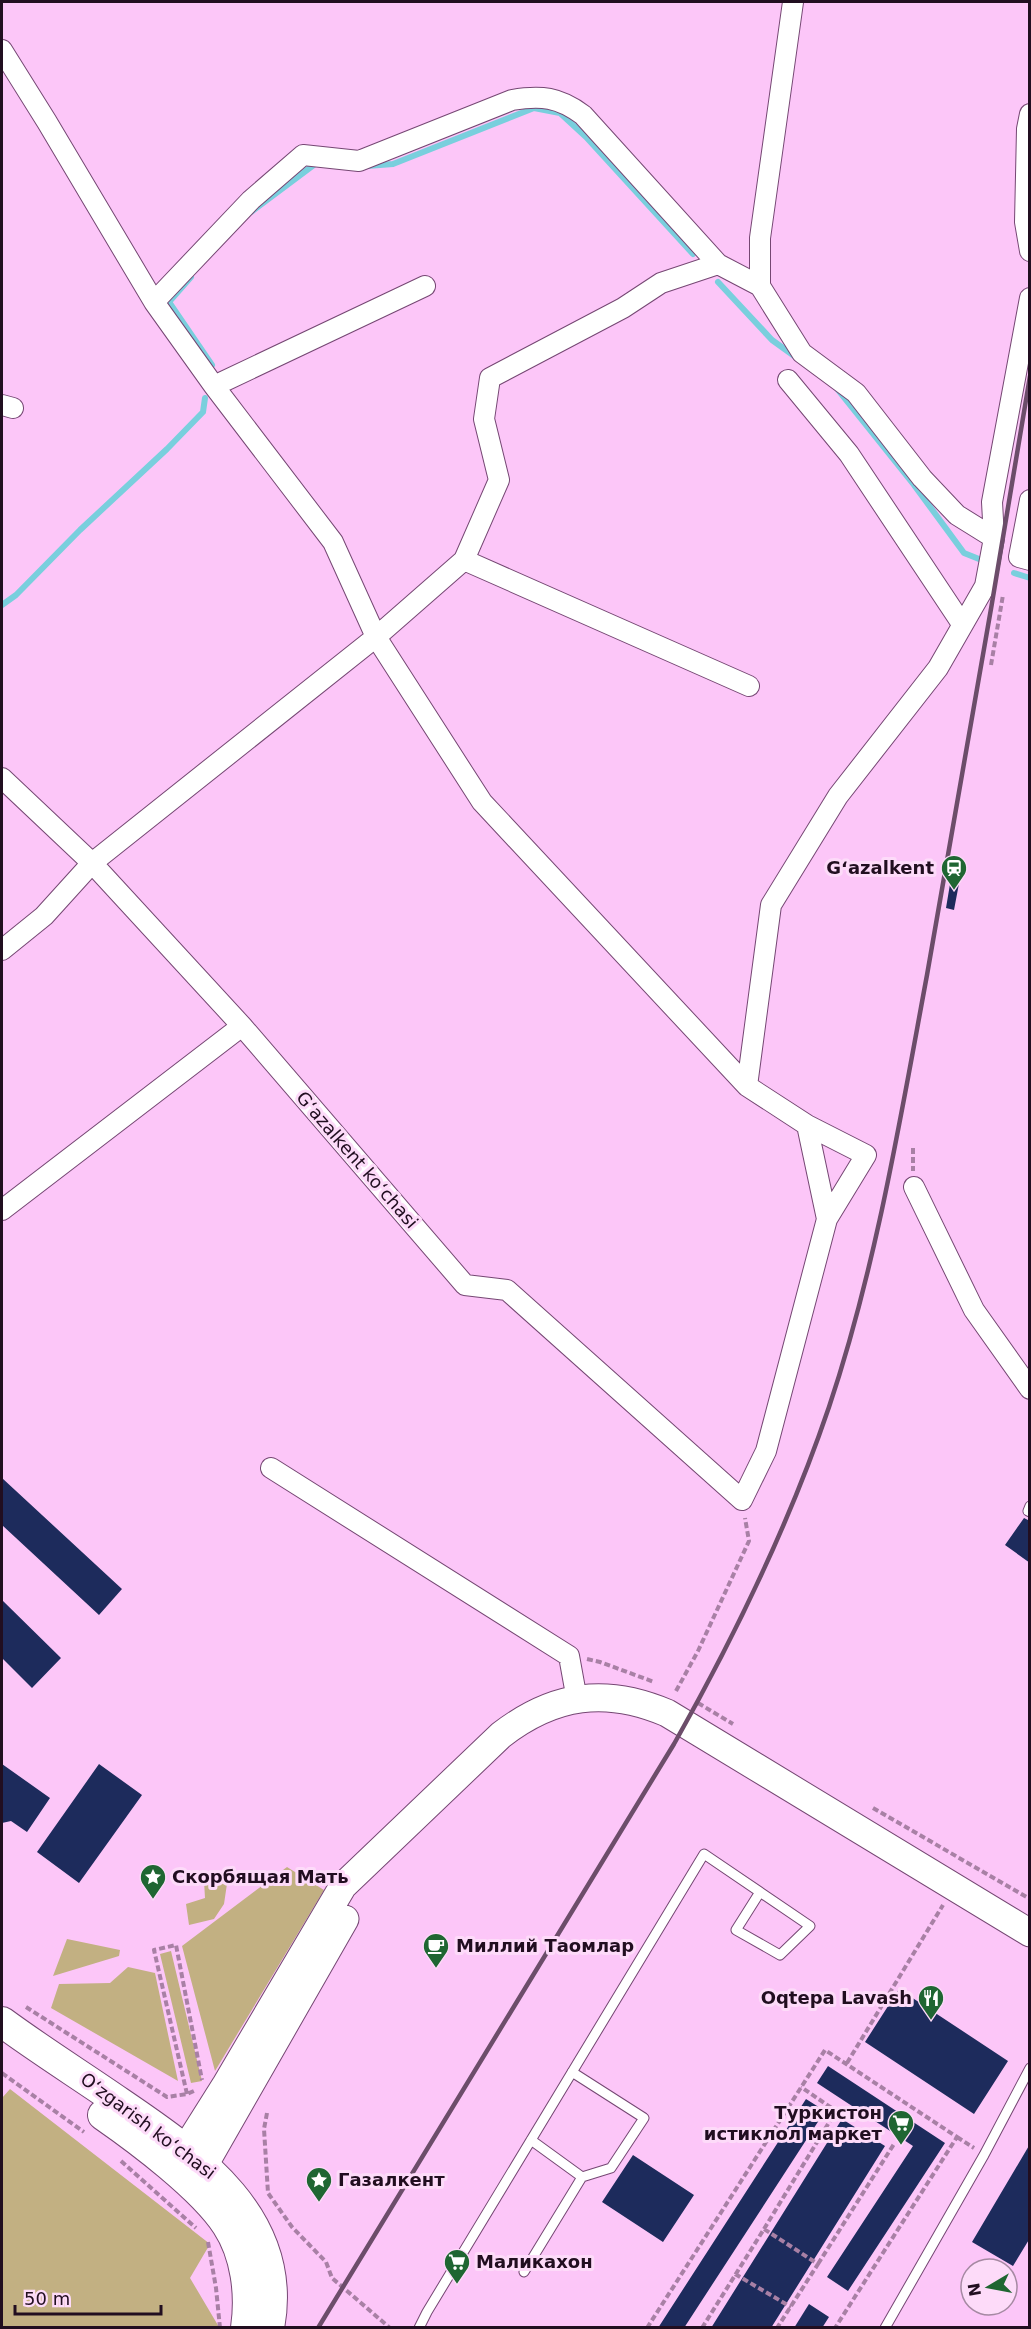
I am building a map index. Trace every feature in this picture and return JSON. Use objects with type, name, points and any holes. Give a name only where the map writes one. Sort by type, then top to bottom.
[{"type":"main road","points":[[188,2167],[358,1895],[375,1856],[492,1743],[511,1728],[543,1710],[577,1700],[599,1697],[624,1698],[667,1713],[1029,1933]]},
{"type":"main road","name":"Oʻzgarish koʻchasi","points":[[11,2013],[188,2167],[226,2224],[239,2252],[246,2282],[246,2328]]},
{"type":"main road","name":"Oʻzgarish koʻchasi","points":[[2,2044],[122,2128],[230,2191],[263,2248],[269,2269],[272,2290],[269,2328]]},
{"type":"street","points":[[760,286],[760,238],[793,2]]},
{"type":"street","points":[[2,50],[154,302],[214,386],[333,542],[376,637],[482,802],[747,1086],[807,1125],[866,1155],[827,1219],[766,1451],[742,1500]]},
{"type":"street","points":[[154,302],[251,200],[303,155],[359,161],[512,100],[531,97],[550,98],[569,104],[583,115],[718,264],[760,286],[802,353],[856,393],[922,478],[957,515],[994,538]]},
{"type":"street","points":[[1029,114],[1025,222],[1029,251]]},
{"type":"street","points":[[2,950],[44,916],[92,863],[376,637],[464,560],[499,480],[484,419],[490,378],[623,308],[661,283],[718,264]]},
{"type":"street","points":[[214,386],[425,286]]},
{"type":"street","points":[[747,1086],[771,905],[838,796],[938,668],[985,586],[994,538],[992,502],[1029,297]]},
{"type":"street","points":[[788,380],[849,454],[962,624]]},
{"type":"street","points":[[1029,500],[1019,557],[1029,560]]},
{"type":"street","points":[[464,560],[749,686]]},
{"type":"street","name":"Gʻazalkent koʻchasi","points":[[2,778],[92,863],[242,1026],[465,1285],[507,1290],[742,1500]]},
{"type":"street","points":[[2,1210],[242,1026]]},
{"type":"street","points":[[807,1125],[827,1219]]},
{"type":"street","points":[[914,1187],[974,1310],[1029,1389]]},
{"type":"street","points":[[271,1468],[569,1656],[577,1700]]},
{"type":"lane","points":[[1029,1506],[1029,1512]]},
{"type":"lane","points":[[420,2328],[427,2312],[704,1854],[810,1926],[780,1954],[736,1930],[759,1892]]},
{"type":"lane","points":[[885,2328],[984,2155],[1029,2068]]},
{"type":"lane","points":[[524,2272],[582,2177],[611,2168],[644,2118],[572,2072]]},
{"type":"lane","points":[[531,2140],[582,2177]]},
{"type":"path","points":[[991,665],[1005,585]]},
{"type":"path","points":[[676,1691],[698,1651],[749,1541],[742,1500]]},
{"type":"path","points":[[569,1656],[600,1662],[657,1683]]},
{"type":"path","points":[[667,1687],[682,1694]]},
{"type":"path","points":[[713,1710],[742,1730]]},
{"type":"path","points":[[870,1807],[1029,1899]]},
{"type":"path","points":[[847,2063],[945,1902]]},
{"type":"path","points":[[187,2094],[154,1950],[176,1945],[203,2087]]},
{"type":"path","points":[[11,2013],[36,2012],[167,2097],[187,2094],[208,2083]]},
{"type":"path","points":[[647,2328],[825,2050],[957,2137],[835,2328]]},
{"type":"path","points":[[2,2073],[89,2135]]},
{"type":"path","points":[[702,2328],[836,2111],[801,2087]]},
{"type":"path","points":[[267,2113],[264,2129],[268,2193],[292,2227],[326,2262],[332,2278],[390,2328]]},
{"type":"path","points":[[777,2328],[894,2144]]},
{"type":"path","points":[[116,2157],[199,2230]]},
{"type":"path","points":[[764,2229],[818,2264]]},
{"type":"path","points":[[207,2238],[220,2328]]},
{"type":"path","points":[[735,2274],[790,2307]]},
{"type":"shaded area","points":[[287,1867],[324,1890],[215,2071],[182,1946]]},
{"type":"shaded area","points":[[228,1877],[224,1904],[214,1919],[189,1925],[186,1904],[205,1898],[204,1881]]},
{"type":"shaded area","points":[[67,1939],[120,1950],[119,1956],[53,1976]]},
{"type":"shaded area","points":[[171,1951],[202,2081],[191,2083],[160,1954]]},
{"type":"shaded area","points":[[128,1967],[155,1973],[178,2081],[51,2008],[59,1984],[110,1983]]},
{"type":"shaded area","points":[[10,2089],[210,2244],[190,2278],[219,2327],[2,2327],[2,2098]]},
{"type":"building","name":"Gʻazalkent","points":[[952,872],[961,873],[954,910],[946,908]]},
{"type":"building","points":[[2,1478],[122,1589],[99,1615],[2,1525]]},
{"type":"building","points":[[1024,1518],[1030,1521],[1030,1563],[1005,1545]]},
{"type":"building","points":[[2,1600],[61,1658],[32,1688],[2,1658]]},
{"type":"building","points":[[2,1764],[50,1798],[27,1832],[11,1821],[2,1823]]},
{"type":"building","points":[[99,1764],[142,1795],[79,1883],[37,1852]]},
{"type":"building","points":[[899,1989],[1008,2061],[974,2114],[865,2042]]},
{"type":"building","points":[[828,2066],[945,2143],[848,2291],[827,2277],[913,2146],[817,2083]]},
{"type":"building","points":[[806,2099],[825,2111],[684,2328],[658,2328]]},
{"type":"building","points":[[842,2119],[885,2146],[771,2328],[711,2328]]},
{"type":"building","points":[[1030,2144],[1030,2238],[1018,2257],[998,2257],[972,2242]]},
{"type":"building","points":[[633,2155],[694,2195],[663,2242],[602,2202]]},
{"type":"building","points":[[809,2304],[829,2317],[822,2328],[794,2328]]},
{"type":"waterway","points":[[367,166],[393,164],[534,108],[560,113],[586,137],[693,254]]},
{"type":"waterway","points":[[251,212],[318,164]]},
{"type":"waterway","points":[[191,277],[169,302],[212,365]]},
{"type":"waterway","points":[[718,282],[772,340],[797,358]]},
{"type":"waterway","points":[[838,390],[914,485],[964,553],[984,561]]},
{"type":"waterway","points":[[2,605],[16,595],[80,530],[167,449],[203,412],[205,398]]},
{"type":"waterway","points":[[1014,573],[1030,578]]},
{"type":"railway","points":[[318,2328],[674,1744],[759,1579],[813,1451],[846,1354],[874,1247],[897,1138],[954,825],[1030,376]]},
{"type":"place","name":"Gʻazalkent","points":[[954,891]]},
{"type":"place","name":"Скорбящая Мать","points":[[153,1900]]},
{"type":"place","name":"Миллий Таомлар","points":[[436,1969]]},
{"type":"place","name":"Oqtepa Lavash","points":[[931,2021]]},
{"type":"place","name":"Туркистон истиклол маркет","points":[[901,2146]]},
{"type":"place","name":"Газалкент","points":[[319,2203]]},
{"type":"place","name":"Маликахон","points":[[457,2285]]}]
